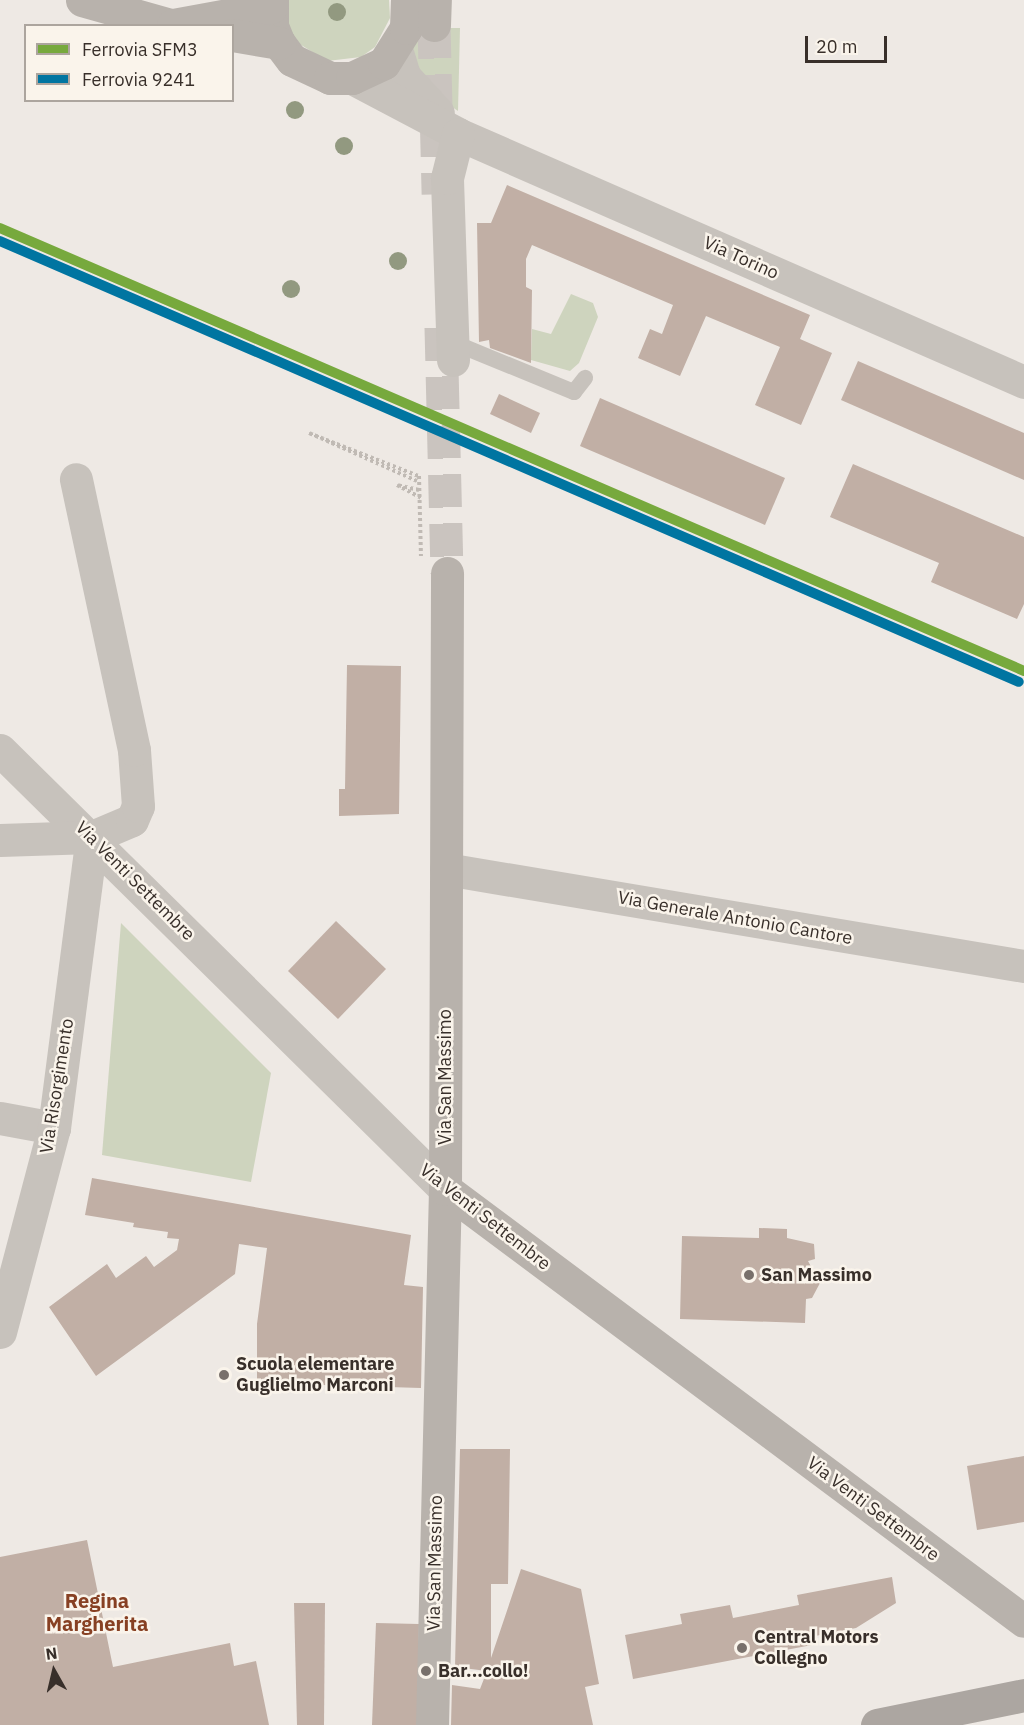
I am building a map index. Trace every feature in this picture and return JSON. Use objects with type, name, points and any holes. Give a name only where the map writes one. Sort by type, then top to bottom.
[{"type":"main road","points":[[878,1725],[1024,1695]]},
{"type":"street","points":[[82,0],[169,24]]},
{"type":"street","points":[[234,36],[279,44],[310,72],[352,78],[369,73],[396,50],[406,28],[407,0]]},
{"type":"street","points":[[177,24],[271,3],[279,44]]},
{"type":"street","name":"Via Torino","points":[[396,50],[404,76],[458,134]]},
{"type":"street","name":"Via Torino","points":[[352,78],[458,134],[1024,382]]},
{"type":"street","points":[[453,351],[447,178],[458,134]]},
{"type":"street","points":[[0,840],[92,837],[132,820],[138,806],[134,750],[76,479]]},
{"type":"street","name":"Via San Massimo","points":[[432,1725],[445,1189],[447,573]]},
{"type":"street","name":"Via Venti Settembre","points":[[0,750],[92,837],[445,1189],[1024,1621]]},
{"type":"street","name":"Via Risorgimento","points":[[0,1332],[54,1128],[92,837]]},
{"type":"street","name":"Via Generale Antonio Cantore","points":[[446,869],[1024,966]]},
{"type":"street","points":[[0,1118],[54,1128]]},
{"type":"lane","points":[[453,351],[574,392],[585,378]]},
{"type":"path","points":[[417,481],[309,433],[420,476],[421,498],[397,484],[419,490]]},
{"type":"green space","points":[[288,0],[389,0],[390,18],[375,47],[361,57],[327,61],[298,43],[289,28]]},
{"type":"green space","points":[[425,28],[460,28],[458,111],[430,92],[407,55],[412,40]]},
{"type":"green space","points":[[571,294],[593,303],[598,317],[579,363],[570,371],[531,360],[532,329],[551,334]]},
{"type":"green space","points":[[121,923],[271,1073],[251,1182],[102,1155]]},
{"type":"building","points":[[507,185],[810,315],[800,339],[832,353],[801,425],[755,405],[780,347],[706,316],[680,376],[638,358],[650,329],[662,334],[673,305],[532,245],[526,259],[526,287],[532,290],[531,363],[490,348],[489,340],[479,342],[477,223],[491,223]]},
{"type":"building","points":[[858,361],[1024,433],[1024,480],[841,400]]},
{"type":"building","points":[[499,394],[540,413],[531,433],[490,414]]},
{"type":"building","points":[[600,398],[785,478],[765,525],[580,446]]},
{"type":"building","points":[[853,464],[1024,537],[1024,604],[1017,619],[931,582],[939,563],[830,517]]},
{"type":"building","points":[[347,665],[401,666],[399,814],[339,816],[339,789],[345,789]]},
{"type":"building","points":[[336,921],[386,969],[338,1019],[288,971]]},
{"type":"building","points":[[92,1178],[411,1235],[404,1285],[423,1287],[421,1388],[257,1383],[257,1324],[267,1248],[239,1244],[235,1274],[96,1376],[49,1307],[107,1264],[116,1278],[146,1256],[154,1267],[177,1250],[179,1239],[167,1238],[168,1232],[133,1227],[134,1223],[85,1215]]},
{"type":"building","name":"San Massimo","points":[[759,1228],[787,1229],[787,1238],[814,1244],[815,1259],[808,1261],[820,1283],[812,1298],[806,1299],[805,1323],[680,1319],[682,1236],[759,1238]]},
{"type":"building","points":[[460,1449],[510,1449],[508,1584],[491,1584],[491,1658],[521,1569],[581,1589],[599,1684],[585,1687],[593,1725],[451,1725],[452,1685],[480,1689],[487,1671],[455,1667]]},
{"type":"building","points":[[1024,1456],[1024,1522],[977,1530],[967,1466]]},
{"type":"building","points":[[87,1540],[113,1667],[230,1643],[234,1666],[256,1661],[269,1725],[0,1725],[0,1557]]},
{"type":"building","points":[[892,1577],[896,1603],[856,1628],[810,1637],[812,1645],[633,1679],[625,1635],[682,1624],[680,1614],[730,1605],[733,1618],[799,1605],[797,1595]]},
{"type":"building","points":[[294,1603],[325,1603],[324,1725],[297,1725]]},
{"type":"building","points":[[376,1623],[419,1624],[417,1725],[372,1725]]},
{"type":"tunnel","points":[[434,25],[438,194]]},
{"type":"tunnel","points":[[441,327],[447,573]]},
{"type":"rail line","name":"SFM3","points":[[0,228],[1024,671]]},
{"type":"rail line","name":"9241","points":[[0,241],[1019,682]]},
{"type":"place","name":"San Massimo","points":[[749,1275]]},
{"type":"place","name":"Scuola elementare Guglielmo Marconi","points":[[224,1375]]},
{"type":"place","name":"Central Motors Collegno","points":[[742,1648]]},
{"type":"place","name":"Bar...collo!","points":[[426,1671]]},
{"type":"district","name":"Regina Margherita","points":[[97,1612]]}]
